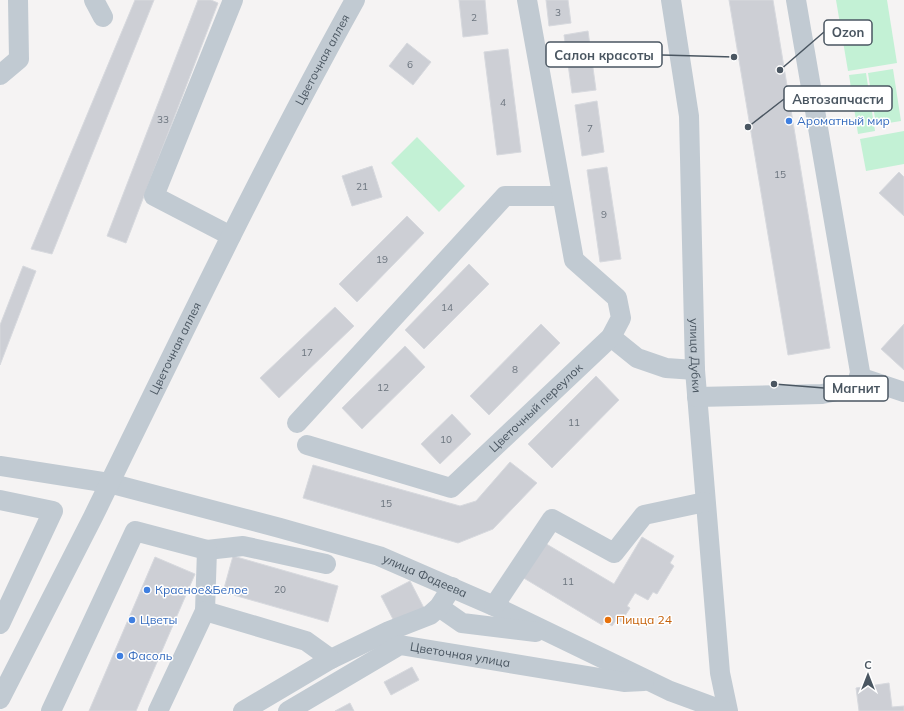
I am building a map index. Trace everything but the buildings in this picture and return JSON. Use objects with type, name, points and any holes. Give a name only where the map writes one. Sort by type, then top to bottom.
[{"type":"street","points":[[0,75],[19,59],[18,0]]},
{"type":"street","points":[[231,236],[154,196],[233,0]]},
{"type":"street","name":"Цветочная аллея","points":[[0,699],[231,236],[315,72],[354,0]]},
{"type":"street","name":"Цветочный переулок","points":[[307,445],[451,488],[611,337],[621,318],[617,298],[574,260],[527,0]]},
{"type":"street","name":"улица Дубки","points":[[671,0],[688,116],[695,370],[720,673],[728,711]]},
{"type":"street","points":[[697,397],[822,394],[857,387],[860,372],[859,364],[796,0]]},
{"type":"street","points":[[297,423],[505,196],[562,196]]},
{"type":"street","points":[[611,337],[637,358],[666,368],[695,370]]},
{"type":"street","points":[[859,377],[904,392]]},
{"type":"street","name":"улица Фадеева","points":[[0,466],[109,483],[280,528],[378,556],[494,606],[670,691],[724,711]]},
{"type":"street","points":[[0,500],[53,511],[0,624]]},
{"type":"street","points":[[494,606],[552,519],[614,553],[644,515],[705,502]]},
{"type":"street","points":[[51,711],[134,531],[206,550],[243,546],[326,564]]},
{"type":"street","points":[[158,711],[205,611],[206,550]]},
{"type":"street","points":[[243,711],[331,659],[389,631],[430,615],[439,607],[452,588]]},
{"type":"street","points":[[439,607],[462,623],[551,634]]},
{"type":"street","points":[[205,611],[306,641],[331,659]]},
{"type":"street","name":"Цветочная улица","points":[[288,711],[400,645],[624,682],[650,681]]},
{"type":"green space","points":[[836,0],[887,0],[897,63],[848,71]]},
{"type":"green space","points":[[893,69],[901,121],[876,125],[868,73]]},
{"type":"green space","points":[[866,73],[875,131],[858,134],[849,75]]},
{"type":"green space","points":[[904,131],[904,164],[866,171],[860,139]]},
{"type":"green space","points":[[417,137],[465,186],[439,212],[391,163]]},
{"type":"place","name":"Салон красоты","points":[[734,57]]},
{"type":"place","name":"Ozon","points":[[780,70]]},
{"type":"place","name":"Ароматный мир","points":[[789,121]]},
{"type":"place","name":"Автозапчасти","points":[[748,127]]},
{"type":"place","name":"Магнит","points":[[774,384]]},
{"type":"place","name":"Красное&Белое","points":[[147,590]]},
{"type":"place","name":"Цветы","points":[[132,620]]},
{"type":"place","name":"Пицца 24","points":[[608,620]]},
{"type":"place","name":"Фасоль","points":[[120,656]]}]
